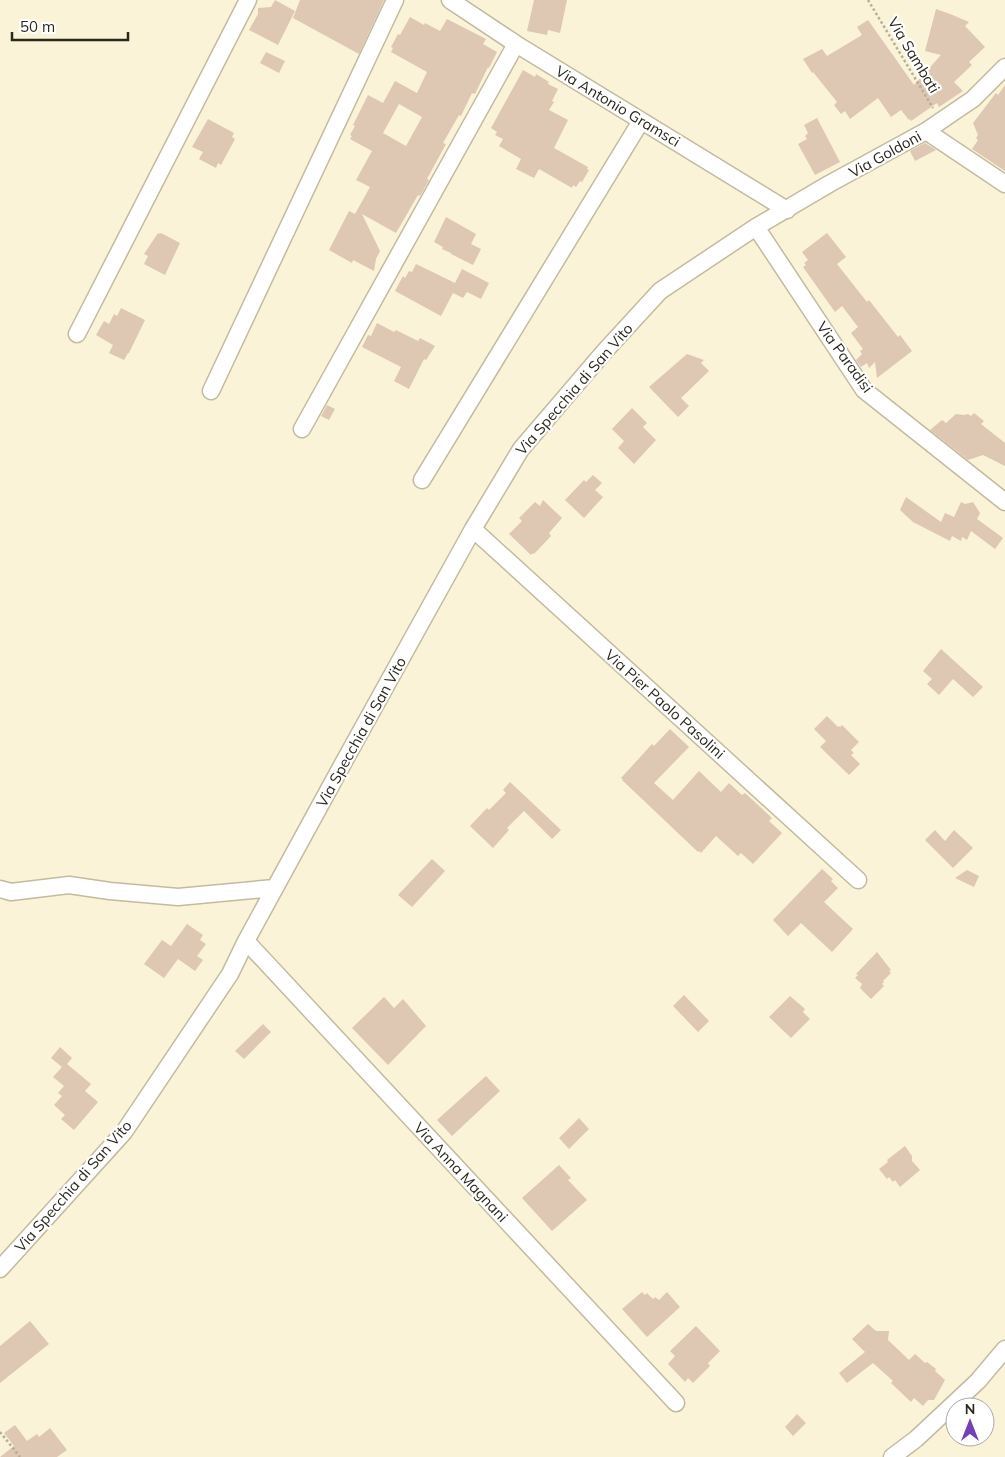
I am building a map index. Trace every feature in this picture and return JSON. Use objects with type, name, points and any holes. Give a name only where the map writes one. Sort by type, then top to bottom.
[{"type":"street","points":[[76,334],[248,0]]},
{"type":"street","points":[[211,391],[395,0]]},
{"type":"street","name":"Via Antonio Gramsci","points":[[450,0],[516,44],[787,210]]},
{"type":"street","points":[[302,429],[516,44]]},
{"type":"street","name":"Via Goldoni","points":[[756,227],[829,184],[926,131],[973,99],[1005,67]]},
{"type":"street","points":[[422,480],[641,120]]},
{"type":"street","points":[[926,131],[1005,184]]},
{"type":"street","name":"Via Paradisi","points":[[756,227],[864,390],[1005,502]]},
{"type":"street","name":"Via Specchia di San Vito","points":[[0,1269],[124,1132],[230,974],[274,888],[473,529],[521,449],[604,352],[660,291],[756,227]]},
{"type":"street","name":"Via Pier Paolo Pasolini","points":[[473,529],[858,880]]},
{"type":"street","points":[[0,889],[11,892],[68,885],[178,897],[274,888]]},
{"type":"street","name":"Via Anna Magnani","points":[[246,941],[676,1403]]},
{"type":"street","points":[[892,1457],[916,1439],[978,1381],[1005,1349]]},
{"type":"path","name":"Via Sambati","points":[[868,0],[941,121]]},
{"type":"path","points":[[0,1432],[20,1457]]},
{"type":"building","points":[[275,0],[295,11],[278,45],[249,30],[258,14],[258,8],[271,7]]},
{"type":"building","points":[[300,0],[384,0],[359,54],[293,18]]},
{"type":"building","points":[[534,0],[567,0],[560,33],[548,30],[547,35],[527,31]]},
{"type":"building","points":[[936,9],[969,22],[965,26],[985,47],[969,62],[972,65],[954,82],[963,91],[939,107],[937,103],[911,121],[901,110],[891,117],[878,98],[850,119],[845,111],[841,114],[834,105],[837,102],[812,73],[803,59],[822,49],[827,56],[862,35],[857,27],[868,20],[914,85],[941,55],[925,51]]},
{"type":"building","points":[[410,17],[440,31],[447,19],[486,39],[483,44],[497,52],[475,94],[472,93],[461,116],[459,115],[443,143],[446,144],[427,179],[429,180],[396,233],[362,214],[380,251],[376,259],[374,271],[353,260],[352,263],[329,250],[349,211],[355,214],[370,187],[356,180],[372,151],[350,139],[355,126],[353,125],[368,95],[383,103],[395,81],[417,93],[427,72],[391,52],[393,48],[391,47],[398,34],[400,35]],"holes":[[[399,104],[422,117],[406,146],[383,133]]]},
{"type":"building","points":[[266,52],[285,61],[279,73],[260,63]]},
{"type":"building","points":[[523,70],[535,77],[536,74],[549,82],[548,84],[558,89],[549,110],[568,120],[554,148],[588,167],[587,169],[589,170],[582,182],[580,181],[576,187],[573,185],[572,188],[539,169],[534,178],[516,169],[521,159],[499,146],[503,139],[495,135],[497,132],[491,128]]},
{"type":"building","points":[[1005,85],[1005,171],[972,149],[978,140],[973,123],[996,93],[998,95]]},
{"type":"building","points":[[817,118],[840,162],[815,175],[798,144],[807,139],[805,136],[808,133],[804,125]]},
{"type":"building","points":[[208,119],[234,133],[232,137],[235,139],[221,165],[218,163],[216,168],[199,159],[203,152],[192,147]]},
{"type":"building","points":[[925,143],[936,150],[915,161],[910,151]]},
{"type":"building","points":[[446,217],[476,234],[471,244],[481,249],[473,265],[442,249],[443,247],[434,242]]},
{"type":"building","points":[[158,233],[180,243],[165,275],[144,264],[148,256],[144,254]]},
{"type":"building","points":[[827,233],[846,257],[837,264],[867,302],[869,300],[898,337],[900,335],[912,351],[877,378],[875,362],[869,368],[867,363],[861,367],[856,360],[862,354],[860,351],[863,349],[851,333],[858,327],[842,306],[835,312],[803,267],[806,265],[804,263],[808,260],[802,252]]},
{"type":"building","points":[[416,264],[455,283],[462,269],[489,283],[481,299],[467,292],[463,298],[453,293],[441,316],[395,291],[403,276],[405,278],[409,271],[412,272]]},
{"type":"building","points":[[121,308],[145,320],[124,360],[109,353],[113,345],[96,335],[104,321],[109,324],[114,314],[117,316]]},
{"type":"building","points":[[377,323],[394,332],[396,330],[418,341],[420,338],[435,346],[426,360],[424,359],[409,389],[394,381],[401,367],[362,347],[368,335],[371,336]]},
{"type":"building","points":[[687,354],[704,360],[701,363],[709,371],[681,398],[689,406],[678,417],[649,387]]},
{"type":"building","points":[[327,405],[335,409],[329,420],[321,416]]},
{"type":"building","points":[[632,408],[647,423],[643,427],[656,440],[634,464],[618,448],[624,441],[612,429]]},
{"type":"building","points":[[974,413],[984,421],[981,424],[1005,443],[1005,466],[983,455],[968,460],[930,430],[942,420],[946,423],[956,414],[968,414],[971,416]]},
{"type":"building","points":[[593,475],[602,483],[595,490],[603,497],[584,518],[565,500],[584,480],[586,482]]},
{"type":"building","points":[[906,497],[941,522],[945,513],[954,517],[961,502],[965,504],[973,502],[980,513],[977,519],[1003,538],[995,549],[971,531],[967,540],[962,537],[961,541],[952,536],[950,541],[913,522],[900,510]]},
{"type":"building","points":[[543,500],[562,518],[549,533],[551,536],[531,555],[509,534],[522,521],[519,518],[535,502],[540,506]]},
{"type":"building","points":[[941,649],[983,687],[973,697],[953,679],[939,695],[927,684],[932,679],[923,671]]},
{"type":"building","points":[[827,716],[838,727],[842,725],[859,742],[851,750],[854,753],[851,755],[860,764],[849,775],[820,747],[826,741],[814,729]]},
{"type":"building","points":[[670,729],[689,747],[654,783],[673,800],[699,771],[721,792],[729,783],[742,795],[745,793],[772,818],[769,821],[782,833],[753,864],[741,853],[738,856],[716,836],[701,853],[698,852],[622,780],[621,778],[652,744],[654,746]]},
{"type":"building","points":[[510,782],[561,830],[552,839],[524,811],[507,828],[509,830],[493,848],[470,826],[487,808],[489,810],[506,793],[503,790]]},
{"type":"building","points":[[935,830],[945,841],[954,830],[973,848],[953,868],[925,840]]},
{"type":"building","points":[[432,859],[445,871],[412,907],[398,895]]},
{"type":"building","points":[[822,869],[833,879],[831,881],[838,888],[824,902],[853,929],[832,952],[801,923],[788,936],[773,920]]},
{"type":"building","points":[[967,870],[979,876],[974,887],[955,878]]},
{"type":"building","points":[[187,924],[203,935],[200,940],[206,944],[197,956],[203,960],[195,971],[178,959],[164,978],[144,964],[162,940],[171,946]]},
{"type":"building","points":[[877,952],[891,970],[889,971],[891,973],[883,981],[882,984],[884,986],[871,999],[860,988],[862,984],[855,978],[858,975],[856,974]]},
{"type":"building","points":[[684,995],[709,1021],[698,1032],[673,1006]]},
{"type":"building","points":[[790,996],[805,1009],[803,1012],[810,1019],[791,1038],[769,1017]]},
{"type":"building","points":[[384,997],[394,1008],[403,999],[426,1026],[388,1065],[352,1028]]},
{"type":"building","points":[[263,1024],[271,1032],[244,1059],[235,1051]]},
{"type":"building","points":[[60,1047],[72,1058],[67,1064],[91,1084],[85,1091],[98,1102],[74,1130],[61,1119],[65,1115],[54,1105],[62,1096],[58,1093],[64,1086],[53,1077],[62,1067],[51,1058]]},
{"type":"building","points":[[486,1076],[500,1091],[452,1136],[437,1120]]},
{"type":"building","points":[[579,1118],[589,1129],[569,1149],[559,1138]]},
{"type":"building","points":[[905,1146],[912,1156],[912,1161],[920,1170],[900,1187],[895,1180],[893,1182],[889,1177],[887,1179],[879,1169]]},
{"type":"building","points":[[559,1165],[571,1178],[568,1180],[587,1200],[552,1231],[522,1198]]},
{"type":"building","points":[[642,1292],[645,1295],[647,1293],[653,1299],[655,1297],[659,1300],[667,1292],[680,1307],[647,1337],[622,1309]]},
{"type":"building","points":[[30,1321],[49,1344],[0,1383],[0,1346]]},
{"type":"building","points":[[868,1324],[876,1331],[889,1331],[888,1340],[909,1360],[915,1354],[925,1363],[927,1362],[936,1369],[935,1371],[945,1380],[934,1400],[928,1400],[923,1406],[914,1398],[911,1402],[891,1383],[893,1381],[873,1363],[847,1383],[839,1373],[865,1352],[852,1339]]},
{"type":"building","points":[[696,1326],[720,1351],[708,1363],[710,1366],[693,1383],[688,1378],[685,1382],[668,1364],[675,1356],[670,1351]]},
{"type":"building","points":[[797,1414],[806,1423],[793,1436],[785,1427]]},
{"type":"building","points":[[15,1425],[27,1441],[37,1434],[39,1437],[50,1428],[67,1450],[57,1457],[0,1457],[14,1446],[4,1433]]}]
